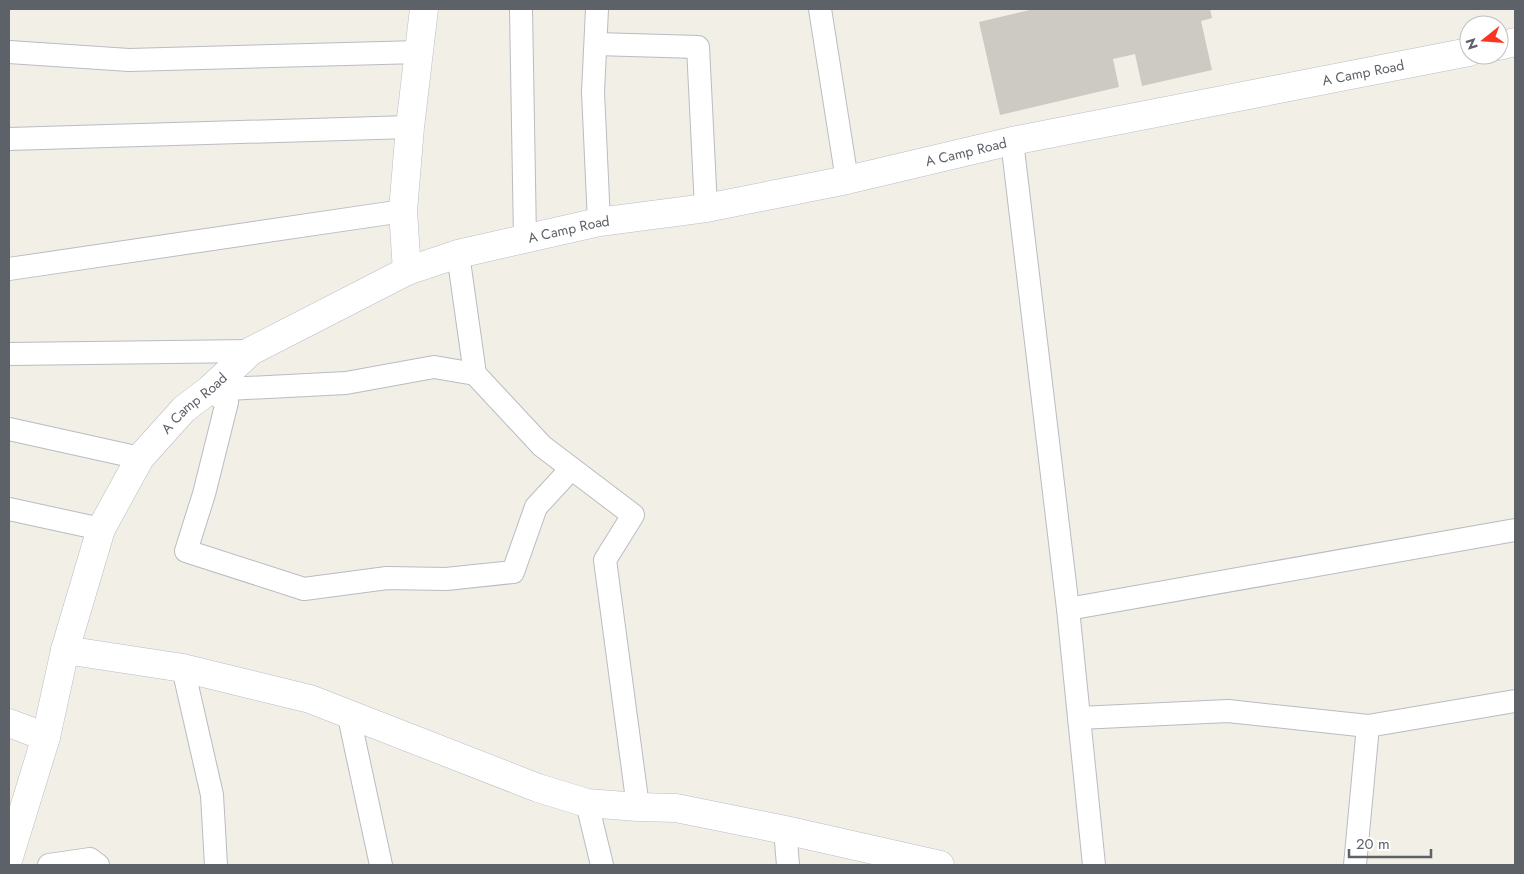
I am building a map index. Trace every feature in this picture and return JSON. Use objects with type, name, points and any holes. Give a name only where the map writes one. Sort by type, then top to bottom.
[{"type":"street","points":[[407,271],[403,211],[410,128],[424,9]]},
{"type":"street","points":[[521,9],[525,239]]},
{"type":"street","points":[[597,9],[593,92],[600,222]]},
{"type":"street","points":[[820,9],[847,180]]},
{"type":"street","points":[[596,44],[698,47],[706,208]]},
{"type":"street","points":[[9,52],[129,60],[419,52]]},
{"type":"street","name":"A Camp Road","points":[[9,857],[46,737],[65,650],[101,529],[140,458],[184,409],[210,390],[251,351],[407,271],[458,254],[600,222],[706,208],[847,180],[1012,141],[1459,54]]},
{"type":"street","points":[[9,140],[410,128]]},
{"type":"street","points":[[1012,141],[1068,610],[1094,865]]},
{"type":"street","points":[[9,269],[403,211]]},
{"type":"street","points":[[458,254],[475,374],[542,446],[633,515],[605,560],[638,807]]},
{"type":"street","points":[[9,354],[251,351]]},
{"type":"street","points":[[210,390],[346,383],[434,367],[475,374]]},
{"type":"street","points":[[210,390],[226,402],[204,494],[186,550],[304,589],[386,578],[446,579],[513,572],[536,507],[571,469]]},
{"type":"street","points":[[9,429],[140,458]]},
{"type":"street","points":[[9,510],[101,529]]},
{"type":"street","points":[[1068,610],[1515,530]]},
{"type":"street","points":[[65,650],[183,668],[310,699],[348,712],[538,788],[587,803],[676,808],[940,865]]},
{"type":"street","points":[[183,668],[212,795],[216,865]]},
{"type":"street","points":[[1080,718],[1228,711],[1368,726],[1515,701]]},
{"type":"street","points":[[348,712],[381,865]]},
{"type":"street","points":[[9,723],[46,737]]},
{"type":"street","points":[[1355,865],[1368,726]]},
{"type":"street","points":[[587,803],[602,865]]},
{"type":"street","points":[[785,830],[788,865]]},
{"type":"street","points":[[49,865],[90,859],[98,865]]},
{"type":"building","points":[[1034,9],[1210,9],[1212,18],[1201,21],[1212,70],[1142,86],[1135,54],[1113,59],[1119,87],[1000,115],[979,22]]}]
